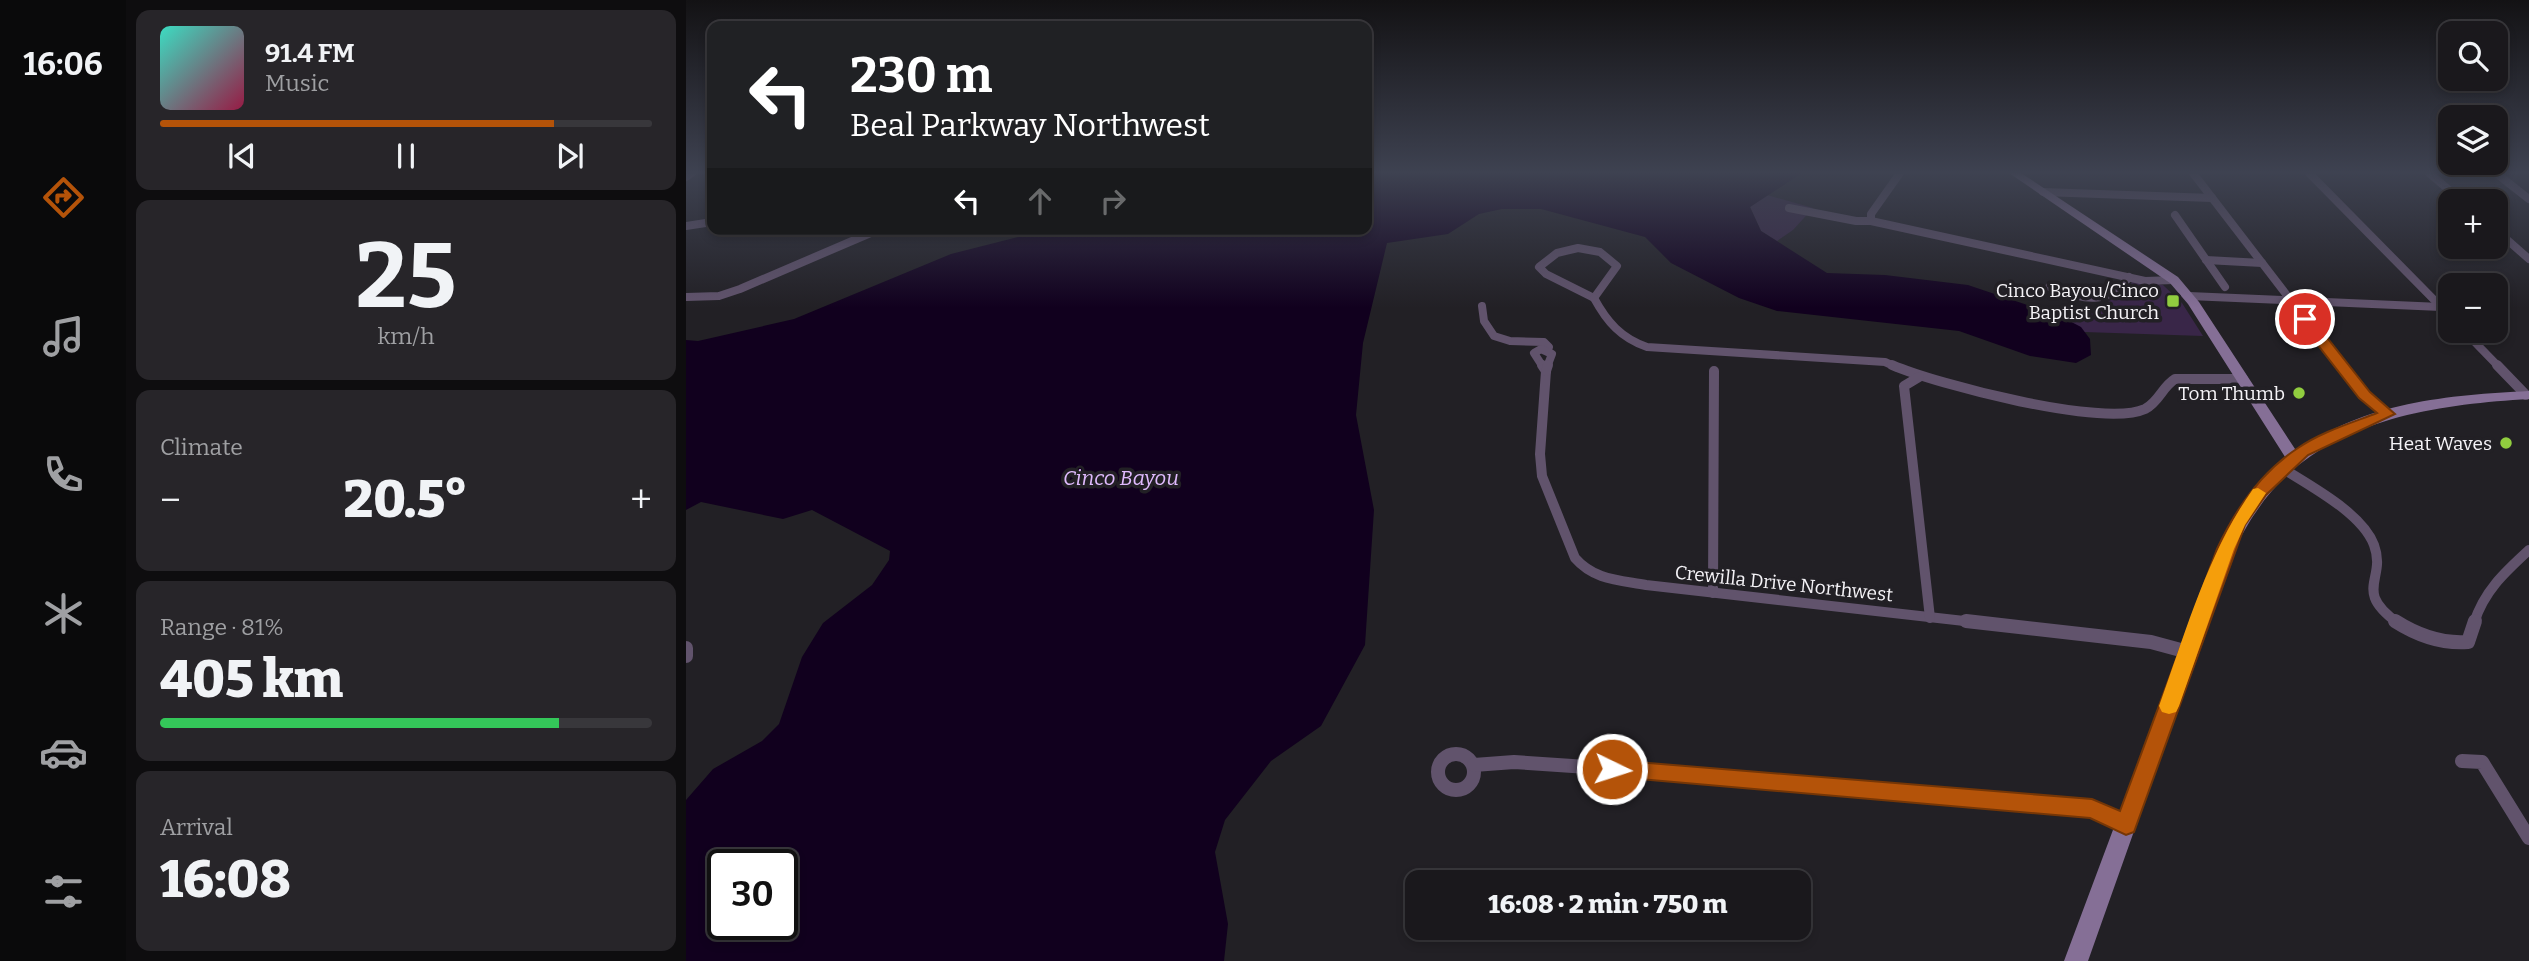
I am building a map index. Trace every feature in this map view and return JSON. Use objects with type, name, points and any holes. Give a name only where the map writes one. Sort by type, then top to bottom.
[{"type":"main road","points":[[2081,218],[2174,280],[2189,296],[2244,379],[2288,463]]},
{"type":"main road","points":[[2076,961],[2188,652],[2238,523],[2252,500],[2288,463],[2332,437],[2388,414],[2451,401],[2528,395]]},
{"type":"street","points":[[1836,218],[1856,222],[1871,221],[2128,280],[2174,280]]},
{"type":"street","points":[[2177,218],[2225,287]]},
{"type":"street","points":[[2228,218],[2364,395],[2388,414]]},
{"type":"street","points":[[2353,218],[2438,304]]},
{"type":"street","points":[[686,226],[707,223]]},
{"type":"street","points":[[686,297],[719,296],[740,289],[866,235]]},
{"type":"street","points":[[2508,241],[2529,259]]},
{"type":"street","points":[[1594,298],[1616,270],[1617,266],[1608,255],[1589,248],[1571,249],[1539,267],[1546,274],[1594,298],[1607,322],[1619,335],[1647,347],[1885,362],[1919,377],[2075,412],[2101,415],[2149,407],[2156,402],[2167,382],[2175,379],[2244,379]]},
{"type":"street","points":[[2206,260],[2262,262]]},
{"type":"street","points":[[2049,287],[2094,300],[2117,292],[2128,280]]},
{"type":"street","points":[[2189,296],[2438,307]]},
{"type":"street","name":"Crewilla Drive Northwest","points":[[1482,306],[1485,329],[1494,337],[1544,342],[1552,354],[1546,372],[1540,454],[1542,476],[1575,558],[1592,574],[1612,581],[2151,642],[2188,652]]},
{"type":"street","points":[[2476,343],[2528,395]]},
{"type":"street","points":[[1713,593],[1714,371]]},
{"type":"street","points":[[1919,377],[1910,380],[1904,387],[1930,618]]},
{"type":"street","points":[[2288,463],[2363,529],[2377,551],[2372,593],[2376,603],[2398,623],[2418,633],[2449,643],[2468,642],[2478,610],[2495,581],[2529,550]]},
{"type":"street","points":[[686,648],[686,656]]},
{"type":"street","points":[[2462,761],[2482,762],[2529,838]]},
{"type":"street","points":[[1474,765],[1514,762],[1635,770],[2092,808],[2126,825]]},
{"type":"shaded area","points":[[1755,218],[1804,218],[1777,241],[1761,231]]},
{"type":"shaded area","points":[[2134,280],[2163,285],[2182,303],[2203,336],[2084,332],[2060,316],[2091,314],[2125,290]]},
{"type":"water","name":"Cinco Bayou","points":[[1372,218],[1473,218],[1448,234],[1387,243],[1363,343],[1356,415],[1374,510],[1365,645],[1321,726],[1271,761],[1225,820],[1215,852],[1228,924],[1224,961],[686,961],[686,800],[713,769],[762,741],[779,724],[802,657],[823,623],[872,585],[889,560],[890,551],[812,510],[783,519],[701,502],[686,510],[686,340],[698,341],[794,319],[951,254],[1026,235],[1372,235]]},
{"type":"water","name":"Cinco Bayou","points":[[1574,218],[1755,218],[1761,231],[1827,273],[1885,275],[1968,285],[2060,316],[2081,327],[2090,339],[2091,355],[2076,363],[2030,356],[1959,331],[1777,311],[1739,298],[1671,263],[1645,237]]},
{"type":"slow traffic","points":[[2169,706],[2226,549],[2238,523],[2258,493]]},
{"type":"place","name":"Cinco Bayou/Cinco Baptist Church","points":[[2173,301]]},
{"type":"place","name":"Tom Thumb","points":[[2299,393]]},
{"type":"place","name":"Heat Waves","points":[[2506,443]]},
{"type":"route","points":[[1612,769],[2092,808],[2126,825],[2226,549],[2252,500],[2282,468],[2302,452],[2343,431],[2388,414],[2364,395],[2305,319]]}]
